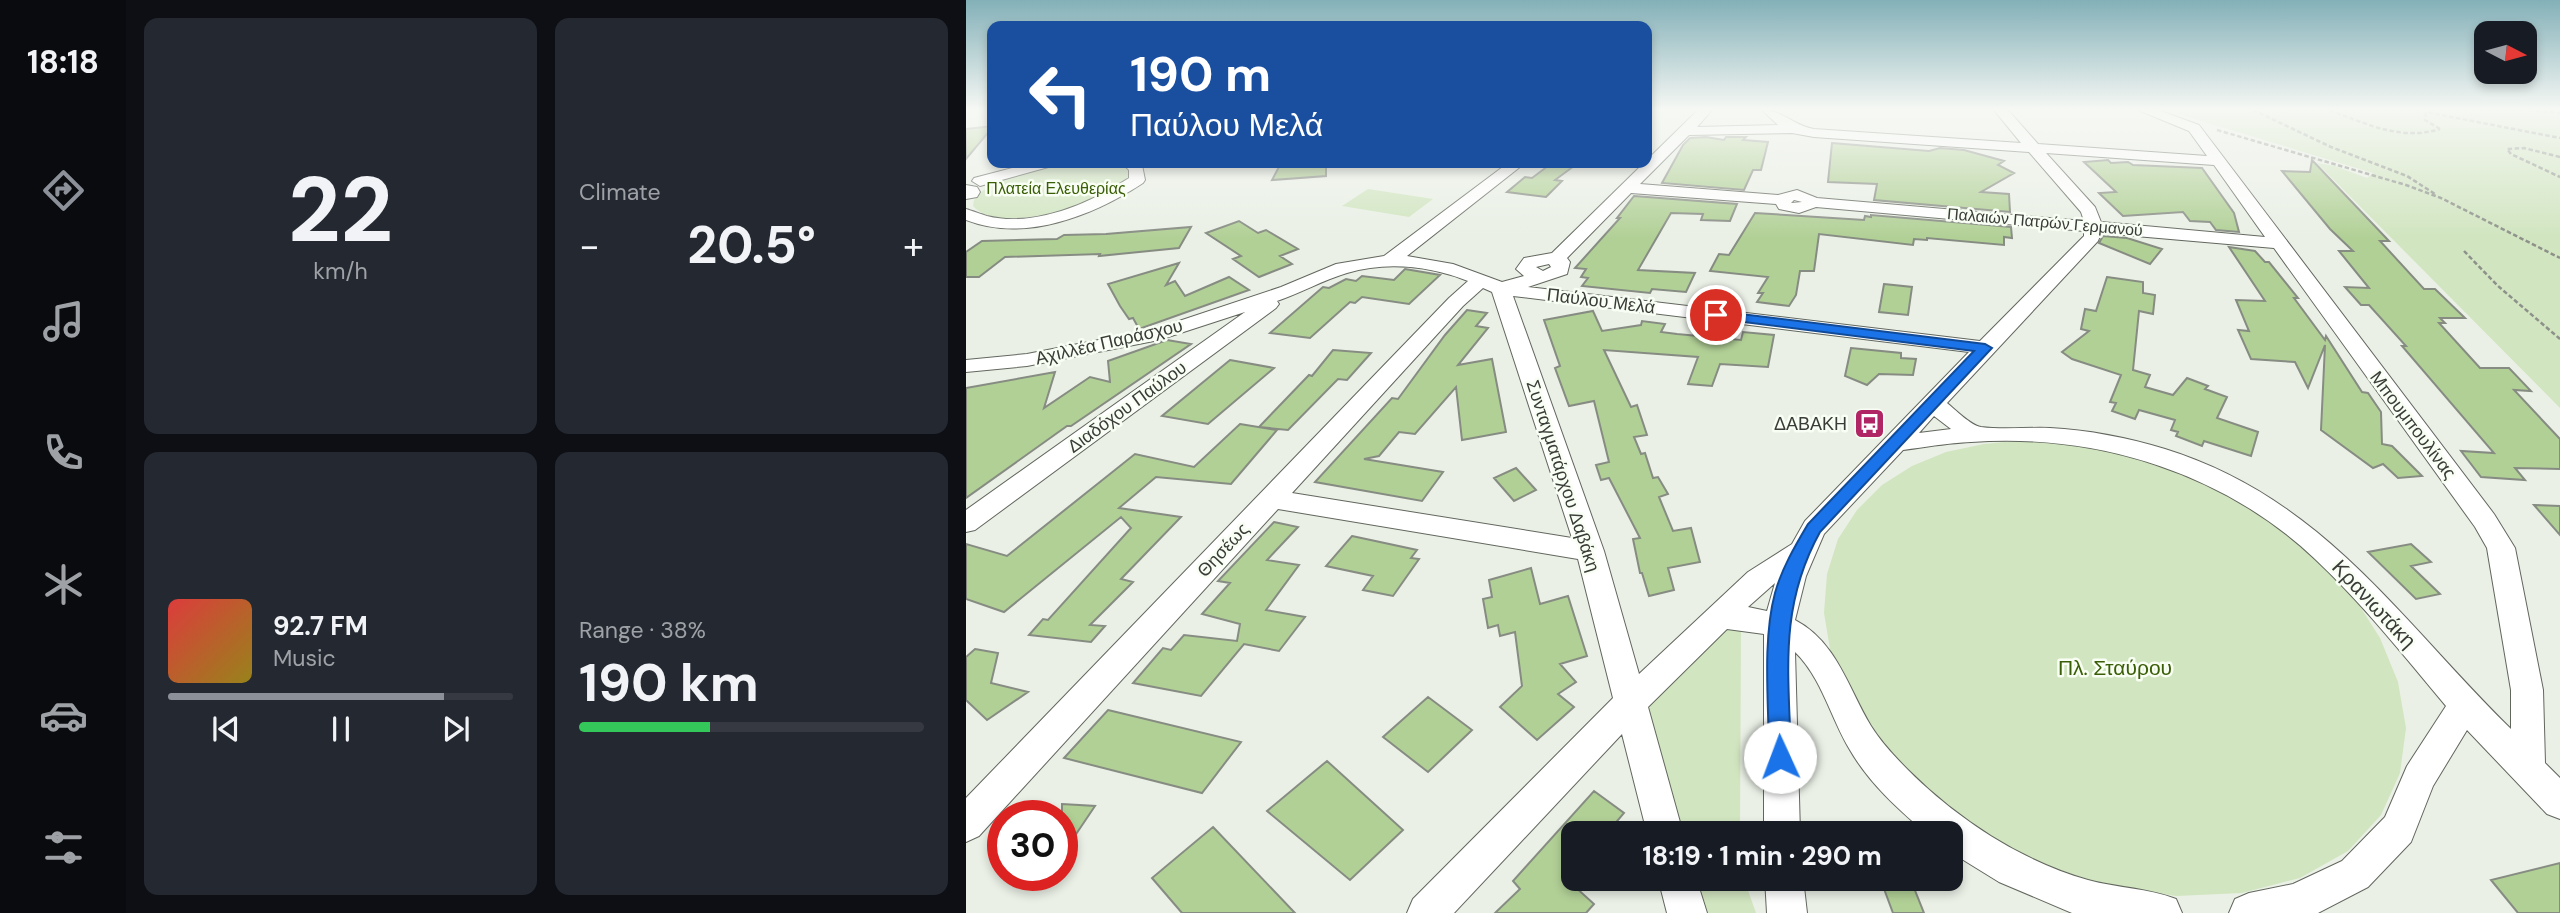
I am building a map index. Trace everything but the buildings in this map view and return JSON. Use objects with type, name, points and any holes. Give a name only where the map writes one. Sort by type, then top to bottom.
[{"type":"street","points":[[1782,821],[1779,626],[1785,592],[1800,552],[1814,528],[2089,242],[2094,226],[2089,211],[2036,153]]},
{"type":"street","points":[[2094,153],[2220,162]]},
{"type":"street","name":"Μπουμπουλίνας","points":[[2213,153],[2485,521],[2501,548],[2527,690],[2528,771]]},
{"type":"street","points":[[970,195],[992,168]]},
{"type":"street","points":[[970,195],[1035,168]]},
{"type":"street","points":[[970,195],[989,222],[1005,223],[1046,218],[1109,199],[1137,180],[1137,168]]},
{"type":"street","points":[[1389,261],[1510,168]]},
{"type":"street","points":[[1492,284],[1560,270],[1561,262],[1556,259],[1648,168]]},
{"type":"street","name":"Παλαιών Πατρών Γερμανού","points":[[1627,188],[1781,200],[1782,204],[1794,208],[1808,206],[1812,202],[2278,243]]},
{"type":"street","name":"Παύλου Μελά","points":[[1288,290],[1343,268],[1389,261],[1432,262],[1492,284],[1985,348]]},
{"type":"street","name":"Θησέως","points":[[966,824],[1456,302],[1492,284]]},
{"type":"street","name":"Συνταγματάρχου Δαβάκη","points":[[1492,284],[1590,551],[1662,821]]},
{"type":"street","name":"Αχιλλέα Παράσχου","points":[[966,366],[1027,360],[1159,334],[1288,290]]},
{"type":"street","name":"Διαδόχου Παύλου","points":[[966,523],[1288,290]]},
{"type":"street","points":[[1932,403],[1973,434]]},
{"type":"street","name":"Κρανιωτάκη","points":[[1897,443],[1973,434],[2054,436],[2127,447],[2200,471],[2240,491],[2280,516],[2324,551],[2377,605],[2465,705],[2560,802]]},
{"type":"street","points":[[1271,499],[1590,551]]},
{"type":"street","points":[[1427,913],[1629,704],[1758,580],[1800,552]]},
{"type":"street","points":[[1721,616],[1779,626],[1814,650],[1834,682],[1861,740],[1901,787],[1942,824],[1999,861],[2046,884],[2088,899],[2162,913]]},
{"type":"street","points":[[2249,913],[2297,903],[2355,874],[2398,829],[2419,777],[2465,705]]},
{"type":"street","points":[[1681,891],[1687,913]]},
{"type":"street","points":[[1785,891],[1787,913]]},
{"type":"path","points":[[2296,153],[2441,198]]},
{"type":"path","points":[[2348,153],[2407,176],[2441,198],[2560,258]]},
{"type":"path","points":[[2510,153],[2560,177]]},
{"type":"path","points":[[2542,153],[2560,157]]},
{"type":"path","points":[[2464,251],[2498,286],[2560,339]]},
{"type":"green space","points":[[2306,153],[2560,153],[2560,408],[2317,163],[2335,166],[2367,178],[2373,173]]},
{"type":"green space","name":"Πλατεία Ελευθερίας","points":[[1036,168],[1128,168],[1134,174],[1109,195],[1040,216],[1000,218],[984,214],[973,206],[974,200],[990,185]]},
{"type":"green space","points":[[1368,189],[1433,199],[1409,217],[1342,206]]},
{"type":"green space","name":"Πλ. Σταύρου","points":[[2025,440],[2111,448],[2199,477],[2283,527],[2354,597],[2380,638],[2398,682],[2406,728],[2400,773],[2381,815],[2348,851],[2300,878],[2242,893],[2176,896],[2106,885],[2038,863],[1976,830],[1923,790],[1880,746],[1831,655],[1824,613],[1827,574],[1838,539],[1857,510],[1882,485],[1912,466],[1946,452],[1984,444]]},
{"type":"green space","points":[[1725,622],[1741,623],[1740,821],[1673,821],[1640,708]]},
{"type":"green space","points":[[1693,891],[1748,891],[1756,913],[1699,913]]},
{"type":"place","name":"ΔΑΒΑΚΗ","points":[[1870,424]]},
{"type":"route","points":[[1716,315],[1985,348],[1814,528],[1800,552],[1785,592],[1779,626],[1780,757]]}]
